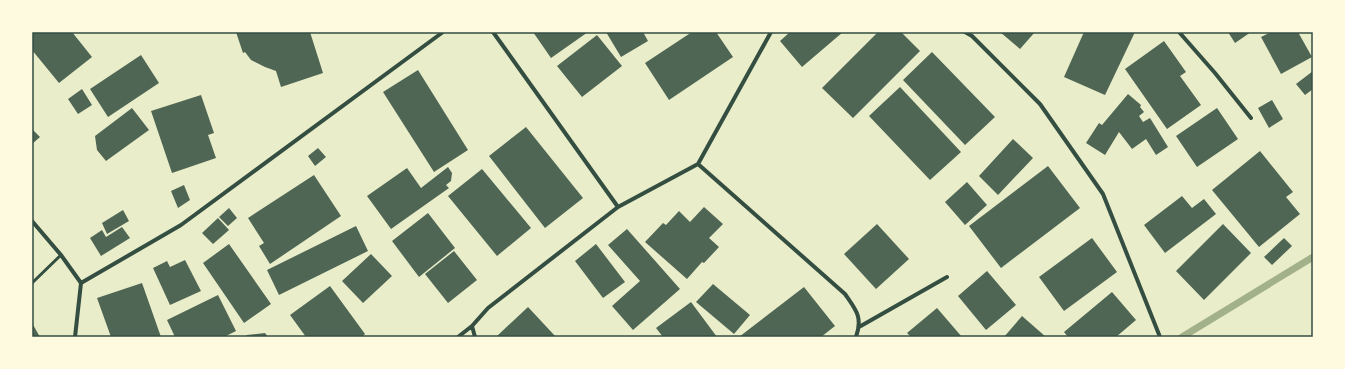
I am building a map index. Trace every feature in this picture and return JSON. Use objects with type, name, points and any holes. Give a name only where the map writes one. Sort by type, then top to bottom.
[{"type":"street","points":[[81,283],[181,225],[443,32]]},
{"type":"street","points":[[493,32],[618,207]]},
{"type":"street","points":[[458,337],[472,326],[488,308],[618,207],[698,164],[771,32]]},
{"type":"street","points":[[965,32],[972,36],[1040,104],[1103,194],[1160,337]]},
{"type":"street","points":[[1179,32],[1216,73],[1251,118]]},
{"type":"street","points":[[698,164],[845,294],[858,314],[859,327],[856,337]]},
{"type":"street","points":[[32,221],[61,255],[81,283],[75,337]]},
{"type":"street","points":[[859,327],[947,277]]},
{"type":"street","points":[[472,326],[475,337]]},
{"type":"lane","points":[[32,283],[61,255]]},
{"type":"building","points":[[32,32],[72,32],[92,57],[59,83],[32,50]]},
{"type":"building","points":[[236,32],[310,32],[323,73],[281,87],[276,71],[251,60],[245,52],[243,53]]},
{"type":"building","points":[[533,32],[588,32],[551,58]]},
{"type":"building","points":[[606,32],[643,32],[648,41],[621,57]]},
{"type":"building","points":[[692,32],[716,32],[733,57],[669,100],[645,63]]},
{"type":"building","points":[[790,32],[843,32],[802,67],[780,41]]},
{"type":"building","points":[[878,32],[901,32],[920,51],[853,118],[822,88]]},
{"type":"building","points":[[1000,32],[1035,32],[1020,49]]},
{"type":"building","points":[[1084,32],[1135,32],[1105,95],[1064,77]]},
{"type":"building","points":[[1228,32],[1251,32],[1235,43]]},
{"type":"building","points":[[1271,32],[1298,32],[1312,57],[1281,74],[1261,37]]},
{"type":"building","points":[[597,35],[622,66],[582,97],[557,66]]},
{"type":"building","points":[[1164,41],[1186,72],[1180,76],[1201,105],[1167,129],[1125,69]]},
{"type":"building","points":[[932,52],[995,117],[965,145],[903,80]]},
{"type":"building","points":[[141,55],[159,83],[108,117],[90,89]]},
{"type":"building","points":[[418,70],[468,150],[434,172],[383,92]]},
{"type":"building","points":[[1313,71],[1313,89],[1305,95],[1296,84]]},
{"type":"building","points":[[900,87],[961,152],[930,180],[869,116]]},
{"type":"building","points":[[82,89],[92,105],[78,114],[68,99]]},
{"type":"building","points":[[1128,94],[1141,105],[1140,107],[1144,112],[1139,116],[1143,122],[1150,118],[1168,147],[1156,155],[1146,139],[1132,149],[1119,132],[1105,155],[1086,143],[1099,123],[1102,125]]},
{"type":"building","points":[[201,95],[214,133],[208,135],[216,158],[172,173],[151,111]]},
{"type":"building","points":[[1272,100],[1283,119],[1269,128],[1258,108]]},
{"type":"building","points":[[132,108],[149,130],[106,161],[97,150],[95,136]]},
{"type":"building","points":[[1217,108],[1238,139],[1197,167],[1176,136]]},
{"type":"building","points":[[526,127],[583,198],[545,228],[489,156]]},
{"type":"building","points":[[32,129],[40,137],[32,144]]},
{"type":"building","points":[[1013,139],[1033,158],[998,195],[979,176]]},
{"type":"building","points":[[318,148],[326,157],[315,166],[308,156]]},
{"type":"building","points":[[1260,151],[1293,192],[1286,197],[1300,214],[1259,247],[1212,190]]},
{"type":"building","points":[[1048,166],[1080,208],[1001,268],[969,226]]},
{"type":"building","points":[[448,167],[452,173],[451,181],[446,185],[449,188],[391,229],[367,196],[407,168],[421,188]]},
{"type":"building","points":[[482,169],[531,228],[497,256],[448,196]]},
{"type":"building","points":[[314,175],[341,216],[270,264],[259,246],[264,243],[248,218]]},
{"type":"building","points":[[967,182],[987,205],[965,225],[945,202]]},
{"type":"building","points":[[184,185],[190,200],[178,208],[171,191]]},
{"type":"building","points":[[1182,196],[1192,208],[1204,199],[1216,214],[1165,253],[1144,225]]},
{"type":"building","points":[[704,207],[723,224],[709,238],[719,247],[704,263],[702,262],[687,279],[645,242],[663,223],[666,225],[679,211],[690,222]]},
{"type":"building","points":[[229,208],[237,218],[228,226],[219,217]]},
{"type":"building","points":[[123,210],[129,221],[107,234],[102,223]]},
{"type":"building","points":[[428,213],[455,248],[419,277],[392,241]]},
{"type":"building","points":[[218,218],[229,230],[213,244],[202,233]]},
{"type":"building","points":[[877,224],[909,259],[876,289],[844,254]]},
{"type":"building","points":[[1223,224],[1251,253],[1204,300],[1176,271]]},
{"type":"building","points":[[356,226],[368,251],[279,295],[267,270]]},
{"type":"building","points":[[122,227],[130,238],[101,256],[90,238],[102,230],[106,237]]},
{"type":"building","points":[[627,229],[680,289],[633,330],[612,306],[640,281],[608,245]]},
{"type":"building","points":[[1092,238],[1117,272],[1064,311],[1039,277]]},
{"type":"building","points":[[1284,238],[1292,246],[1272,265],[1264,257]]},
{"type":"building","points":[[229,244],[271,304],[244,323],[203,263]]},
{"type":"building","points":[[596,244],[625,282],[603,298],[575,261]]},
{"type":"building","points":[[454,251],[477,280],[448,303],[425,274]]},
{"type":"building","points":[[371,254],[392,276],[363,303],[342,281]]},
{"type":"building","points":[[185,260],[201,291],[170,305],[153,268],[167,261],[170,267]]},
{"type":"building","points":[[987,271],[1016,305],[986,330],[958,296]]},
{"type":"building","points":[[142,283],[161,337],[111,337],[97,298]]},
{"type":"building","points":[[713,284],[750,315],[734,334],[696,302]]},
{"type":"building","points":[[330,286],[365,334],[362,337],[306,337],[290,315]]},
{"type":"building","points":[[804,287],[835,326],[821,337],[739,337]]},
{"type":"building","points":[[1112,292],[1136,320],[1116,337],[1068,337],[1064,332]]},
{"type":"building","points":[[218,295],[236,331],[224,337],[175,337],[167,320]]},
{"type":"building","points":[[691,302],[717,337],[663,337],[656,328]]},
{"type":"building","points":[[528,307],[556,337],[497,336]]},
{"type":"building","points":[[937,308],[962,337],[911,337],[907,333]]},
{"type":"building","points":[[1022,316],[1046,337],[1004,337]]},
{"type":"building","points":[[32,323],[40,337],[32,337]]},
{"type":"building","points":[[265,333],[268,337],[244,337],[247,335]]},
{"type":"waterway","points":[[1182,337],[1313,257]]}]
